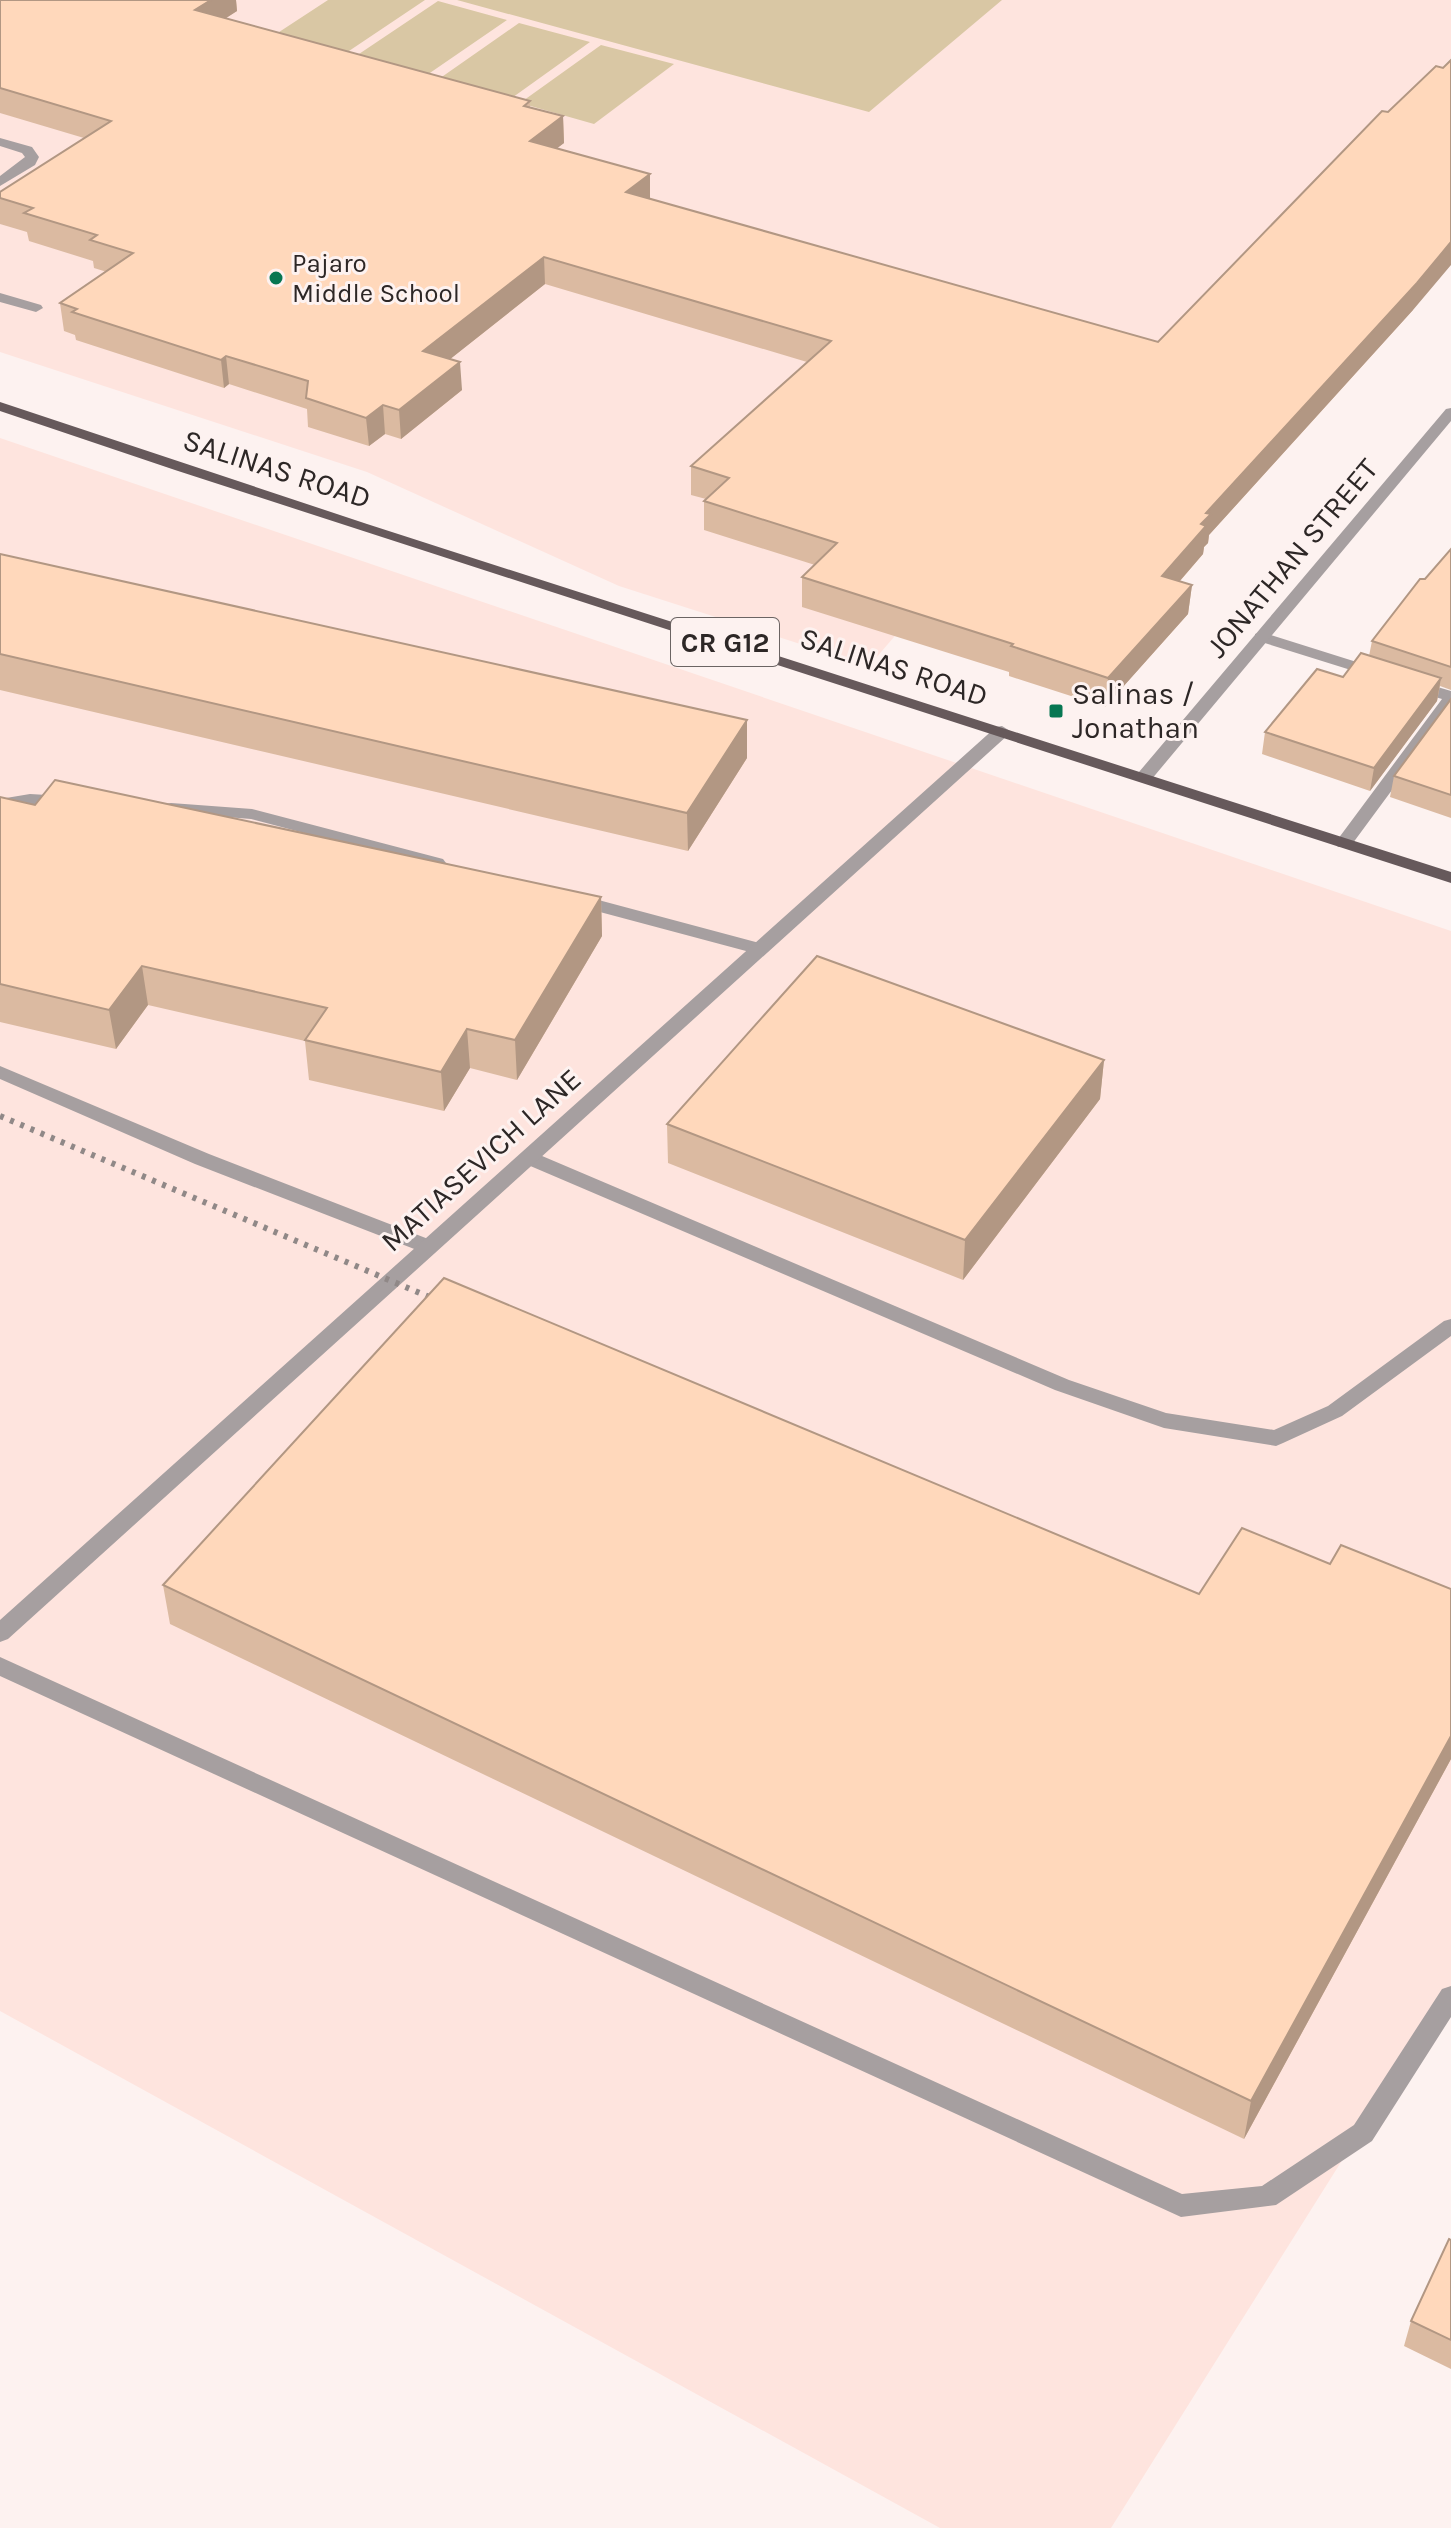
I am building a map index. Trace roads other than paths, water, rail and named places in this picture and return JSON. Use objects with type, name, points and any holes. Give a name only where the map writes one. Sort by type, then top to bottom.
[{"type":"main road","name":"SALINAS ROAD","points":[[0,406],[198,474],[1145,776],[1451,878]]},
{"type":"street","points":[[0,142],[27,150],[32,157],[30,162],[0,182]]},
{"type":"street","points":[[0,297],[36,308]]},
{"type":"street","name":"JONATHAN STREET","points":[[1145,776],[1451,412]]},
{"type":"street","points":[[1261,637],[1451,697],[1344,843]]},
{"type":"street","name":"MATIASEVICH LANE","points":[[0,1633],[1002,731]]},
{"type":"street","points":[[0,804],[30,799],[86,802]]},
{"type":"street","points":[[160,807],[252,814],[453,867]]},
{"type":"street","points":[[561,896],[761,949]]},
{"type":"street","points":[[0,1072],[202,1159],[429,1247]]},
{"type":"street","points":[[528,1157],[1062,1385],[1164,1420],[1276,1438],[1335,1411],[1451,1326]]},
{"type":"street","points":[[0,1666],[1181,2206],[1267,2197],[1363,2133],[1451,1996]]},
{"type":"railway","points":[[0,1116],[446,1304]]},
{"type":"place","name":"Pajaro Middle School","points":[[276,278]]},
{"type":"place","name":"Salinas / Jonathan","points":[[1056,711]]}]
